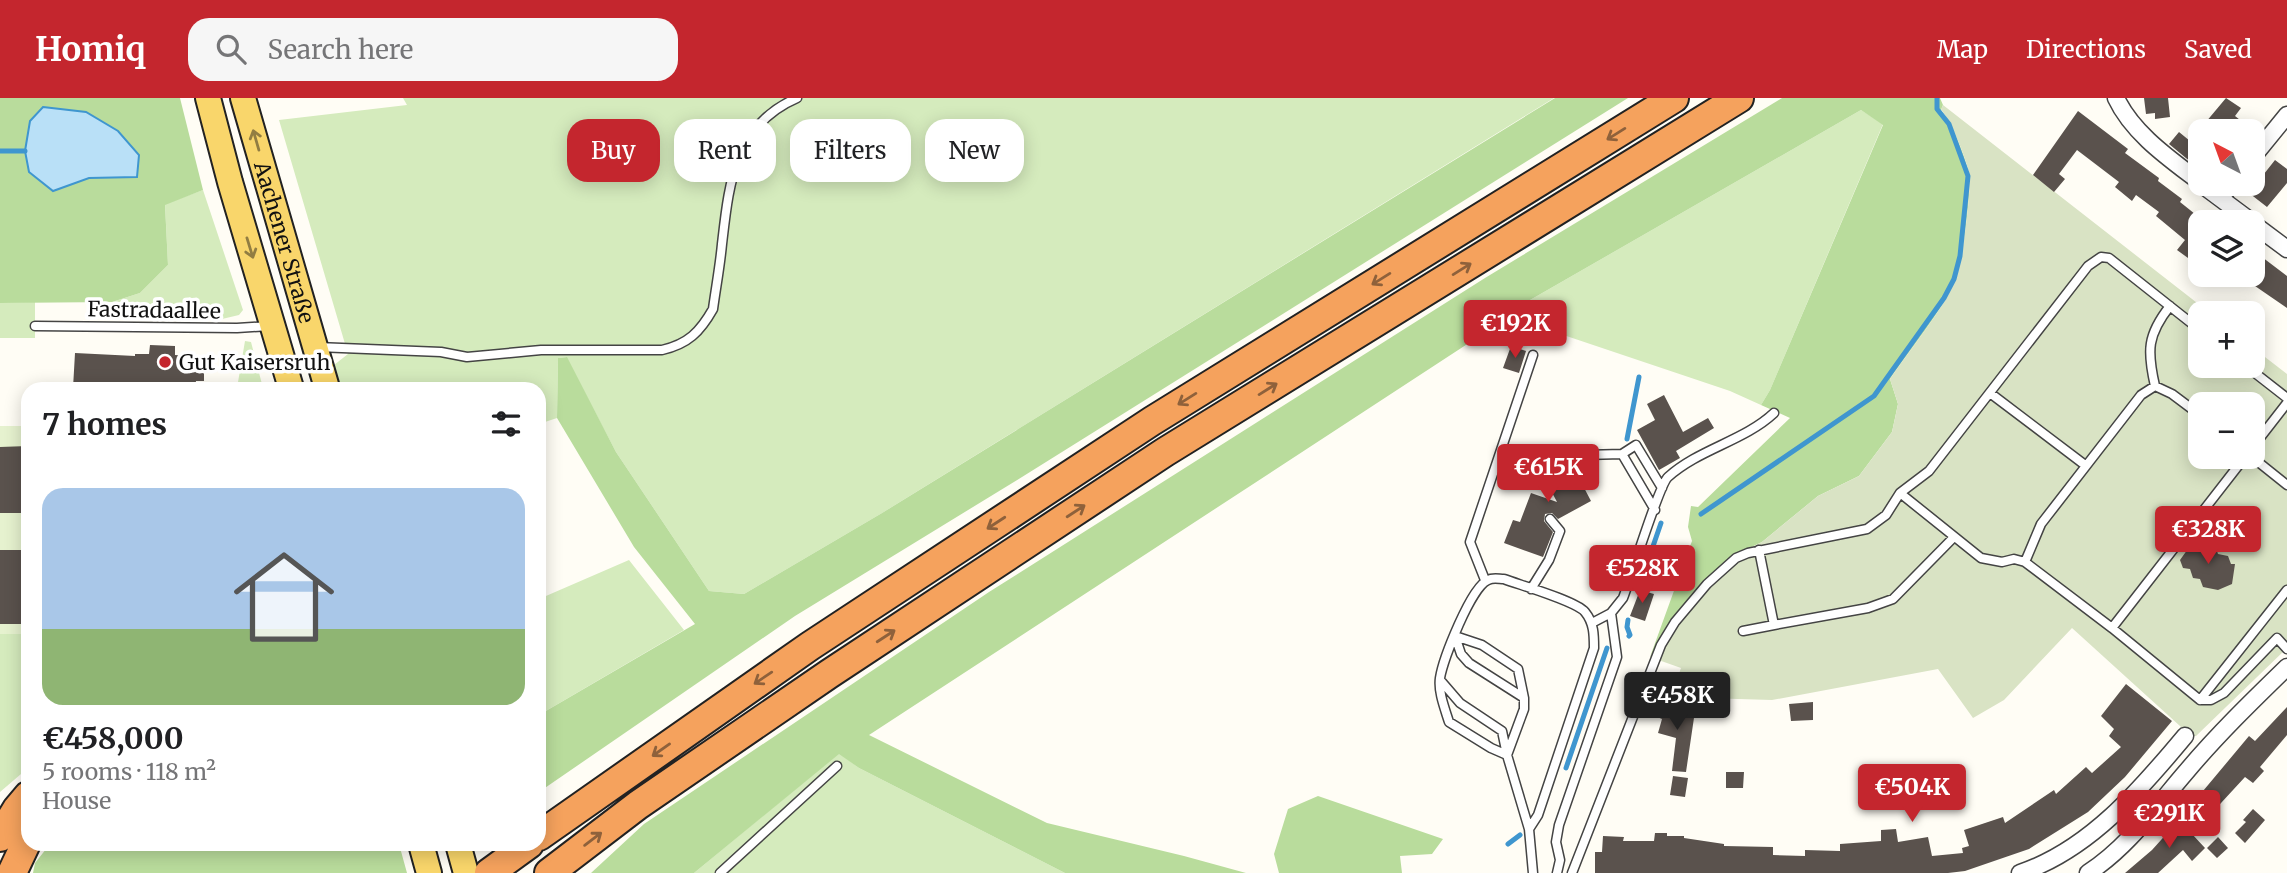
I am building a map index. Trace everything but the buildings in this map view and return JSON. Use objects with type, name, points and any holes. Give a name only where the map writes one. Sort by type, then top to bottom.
[{"type":"highway","points":[[546,831],[810,646],[1152,421],[1674,98]]},
{"type":"highway","points":[[549,873],[638,805],[829,674],[1165,452],[1740,98]]},
{"type":"highway","points":[[0,837],[21,804]]},
{"type":"highway","points":[[12,873],[22,851]]},
{"type":"highway","points":[[489,873],[518,851]]},
{"type":"main road","name":"Aachener Straße","points":[[208,98],[289,382]]},
{"type":"main road","name":"Aachener Straße","points":[[243,98],[325,382]]},
{"type":"main road","points":[[273,326],[315,347]]},
{"type":"main road","points":[[423,851],[429,873]]},
{"type":"main road","points":[[460,851],[466,873]]},
{"type":"street","points":[[2116,98],[2132,122],[2161,152],[2188,173]]},
{"type":"street","points":[[2265,142],[2287,115]]},
{"type":"street","points":[[2217,196],[2236,210]]},
{"type":"street","points":[[2265,232],[2287,249]]},
{"type":"street","points":[[2088,873],[2104,863],[2137,831],[2229,724],[2287,667]]},
{"type":"street","points":[[2020,873],[2079,842],[2125,804],[2185,736]]},
{"type":"lane","points":[[315,347],[441,352],[467,357],[551,350],[662,350],[692,339],[704,326],[713,309],[728,193],[738,155],[755,128],[780,105],[797,98]]},
{"type":"lane","points":[[1572,873],[1661,645],[1690,602],[1721,570],[1737,558],[1759,550],[1867,529],[1886,515],[1900,493],[1929,471],[2088,266],[2101,257],[2109,258],[2188,320]]},
{"type":"lane","points":[[2155,386],[2149,349],[2153,330],[2170,306]]},
{"type":"lane","name":"Fastradaallee","points":[[35,326],[273,326]]},
{"type":"lane","points":[[1485,580],[1470,542],[1533,355]]},
{"type":"lane","points":[[2260,378],[2287,401],[2265,431]]},
{"type":"lane","points":[[2155,386],[2188,406]]},
{"type":"lane","points":[[2025,562],[2041,524],[2141,395],[2155,386]]},
{"type":"lane","points":[[1990,393],[2085,465]]},
{"type":"lane","points":[[1592,622],[1611,613],[1623,598],[1665,479],[1688,463],[1759,425],[1774,413]]},
{"type":"lane","points":[[1584,455],[1622,454],[1636,445],[1662,488]]},
{"type":"lane","points":[[1622,454],[1654,510]]},
{"type":"lane","points":[[2265,467],[2287,485]]},
{"type":"lane","points":[[2112,628],[2236,469]]},
{"type":"lane","points":[[1900,493],[1981,558],[2025,562],[2200,700],[2211,700],[2224,693],[2277,638],[2287,649]]},
{"type":"lane","points":[[1531,589],[1549,560],[1560,531],[1550,519]]},
{"type":"lane","points":[[1743,631],[1868,608],[1893,599],[1954,537]]},
{"type":"lane","points":[[1759,550],[1774,625]]},
{"type":"lane","points":[[1507,755],[1449,722],[1440,679],[1471,596],[1485,580],[1504,579],[1583,609],[1592,622],[1594,649],[1538,816],[1529,829]]},
{"type":"lane","points":[[2200,700],[2287,590]]},
{"type":"lane","points":[[1557,873],[1560,860],[1556,842],[1559,825],[1617,657],[1611,613]]},
{"type":"lane","points":[[1455,636],[1461,654],[1469,663],[1524,698]]},
{"type":"lane","points":[[1455,636],[1471,639],[1518,669],[1524,709],[1507,755]]},
{"type":"lane","points":[[1440,679],[1460,703],[1502,731],[1529,829],[1533,873]]},
{"type":"lane","points":[[720,873],[837,766]]},
{"type":"green space","points":[[0,98],[180,98],[203,190],[165,205],[168,265],[140,293],[112,302],[0,303]],"holes":[[[29,172],[136,177],[88,178],[53,191]]]},
{"type":"green space","points":[[403,98],[1554,98],[882,513],[744,594],[709,591],[616,452],[566,357],[558,358],[557,418],[546,422],[546,382],[339,382],[334,365],[348,354],[279,120],[407,105]]},
{"type":"green space","points":[[1555,98],[1628,98],[795,616],[546,787],[546,711],[695,624],[634,547],[557,418],[558,358],[567,357],[616,452],[709,591],[744,594],[882,513]]},
{"type":"green space","points":[[1782,98],[1940,98],[1943,105],[1941,110],[1958,140],[1970,182],[1958,272],[1942,305],[1890,379],[1898,404],[1892,432],[1859,476],[1818,496],[1762,542],[1729,558],[1679,610],[1650,657],[1692,541],[1688,527],[1691,506],[1698,507],[1790,418],[1761,405],[1770,390],[1883,125],[1861,110],[1504,315],[1486,309],[1475,339],[869,735],[1047,823],[1246,873],[1065,873],[859,768],[839,754],[694,873],[591,873],[644,824],[989,592],[1485,278]]},
{"type":"green space","points":[[1943,105],[2195,301],[2188,301],[2188,378],[2265,378],[2265,357],[2287,374],[2287,648],[2196,736],[2191,736],[2072,628],[2004,700],[1973,718],[1938,669],[1772,700],[1671,697],[1681,668],[1650,657],[1679,610],[1711,574],[1729,558],[1762,542],[1818,496],[1859,476],[1892,432],[1898,404],[1890,379],[1934,317],[1958,272],[1969,194],[1969,173],[1950,124],[1941,109]]},
{"type":"green space","points":[[1861,110],[1883,124],[1770,390],[1761,405],[1730,391],[1504,315]]},
{"type":"green space","points":[[203,190],[243,310],[239,315],[222,319],[112,319],[112,302],[140,293],[168,265],[165,204]]},
{"type":"green space","points":[[35,302],[35,338],[0,338],[0,303]]},
{"type":"green space","points":[[245,341],[251,342],[261,382],[238,382]]},
{"type":"green space","points":[[0,426],[21,426],[21,634],[0,634]]},
{"type":"green space","points":[[629,560],[684,630],[546,711],[546,596]]},
{"type":"green space","points":[[0,634],[21,634],[21,774],[0,792]]},
{"type":"green space","points":[[839,753],[859,768],[1065,873],[694,873]]},
{"type":"green space","points":[[1318,796],[1443,839],[1432,854],[1400,856],[1402,873],[1279,873],[1274,854],[1288,809]]},
{"type":"green space","points":[[44,851],[401,851],[407,873],[33,873],[35,863]]},
{"type":"water","points":[[43,107],[86,112],[118,131],[139,155],[137,177],[89,178],[53,191],[29,172],[25,151],[30,121]]},
{"type":"waterway","points":[[1701,514],[1874,396],[1944,298],[1954,279],[1960,256],[1968,176],[1949,124],[1937,109],[1937,98]]},
{"type":"waterway","points":[[0,151],[25,151]]},
{"type":"waterway","points":[[1627,439],[1639,377]]},
{"type":"waterway","points":[[1640,584],[1661,523]]},
{"type":"waterway","points":[[1628,620],[1629,636]]},
{"type":"waterway","points":[[1566,768],[1607,648]]},
{"type":"waterway","points":[[1508,844],[1520,835]]},
{"type":"place","name":"Gut Kaisersruh","points":[[165,362]]}]
